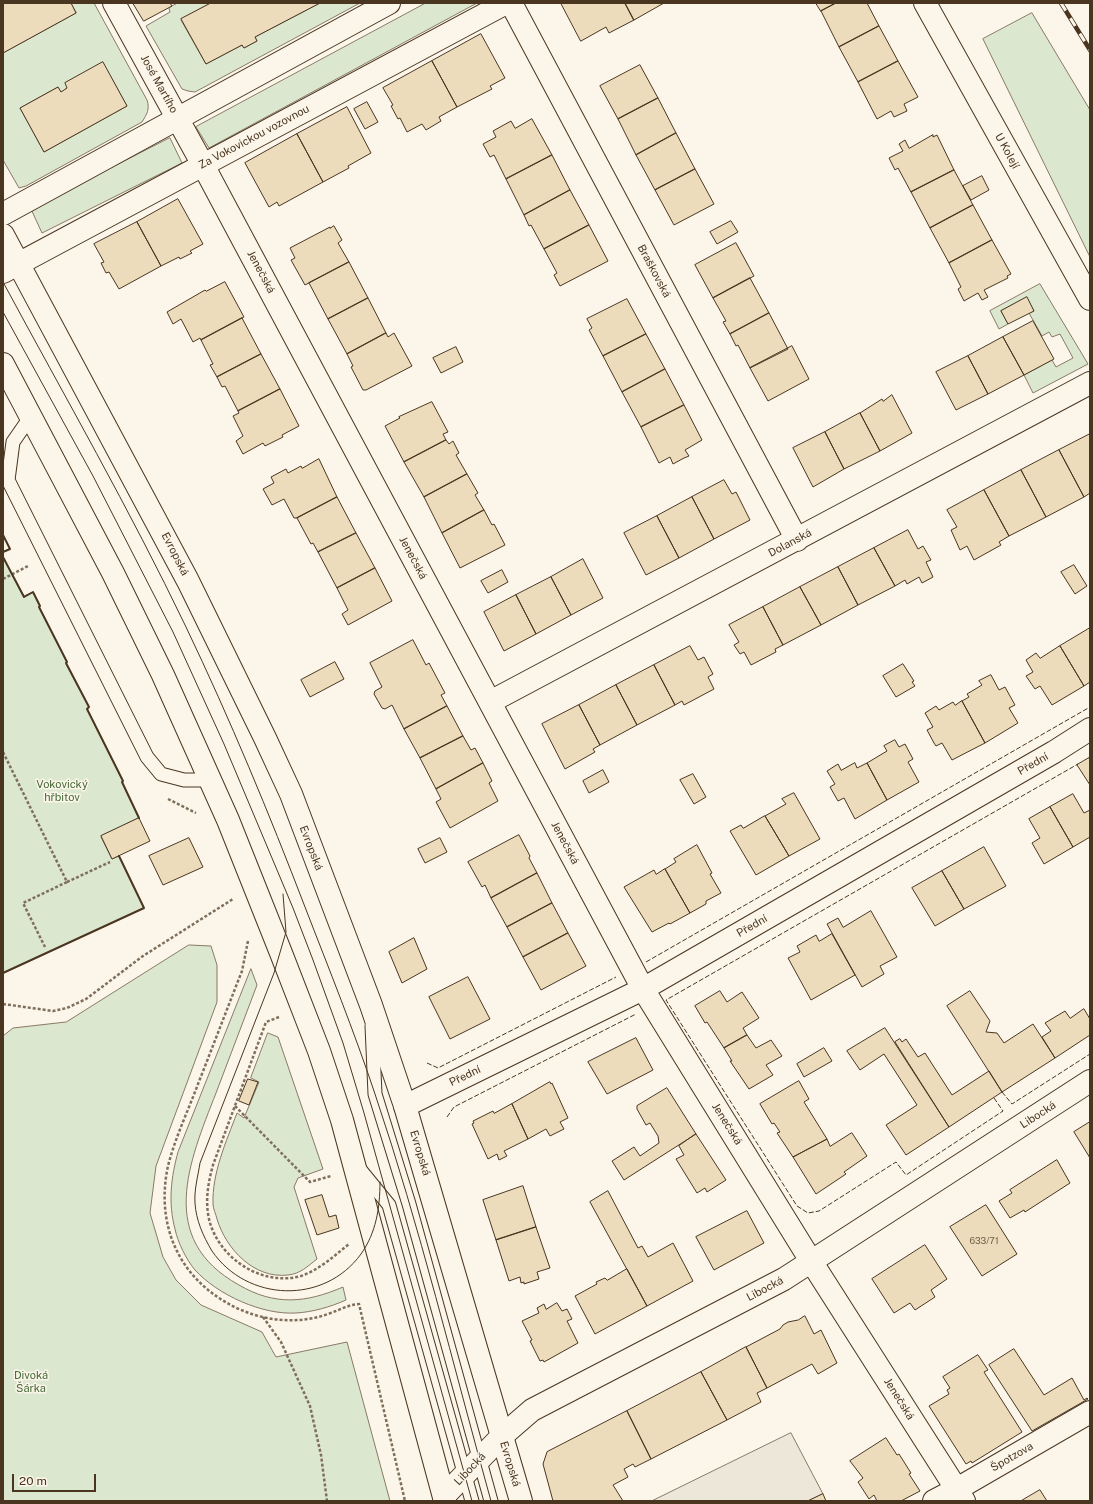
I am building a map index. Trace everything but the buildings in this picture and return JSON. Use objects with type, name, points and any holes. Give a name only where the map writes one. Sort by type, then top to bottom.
[{"type":"street","name":"José Martího","points":[[114,3],[203,164]]},
{"type":"street","points":[[3,214],[389,3]]},
{"type":"street","name":"Za Vokovickou vozovnou","points":[[10,268],[506,3]]},
{"type":"street","name":"Braškovská","points":[[511,3],[797,540]]},
{"type":"street","name":"U Kolejí","points":[[925,3],[1090,299]]},
{"type":"street","name":"Jenečská","points":[[203,164],[643,989],[812,1261],[961,1495]]},
{"type":"street","name":"Evropská","points":[[3,235],[10,268],[168,541],[218,640],[291,794],[371,1005],[405,1106],[521,1501]]},
{"type":"street","points":[[3,364],[113,573],[156,662],[230,827],[319,1051],[342,1120],[443,1499]]},
{"type":"street","name":"Dolanská","points":[[490,702],[1090,383]]},
{"type":"street","name":"Přední","points":[[405,1106],[643,989],[1047,756],[1090,729]]},
{"type":"street","name":"Libocká","points":[[443,1499],[479,1458],[532,1410],[784,1279],[1090,1081]]},
{"type":"street","name":"Špotzova","points":[[934,1501],[961,1495],[1090,1412]]},
{"type":"lane","points":[[31,416],[13,442],[8,480],[147,757],[161,774],[184,780],[209,780]]},
{"type":"lane","points":[[371,1005],[375,1094],[409,1204],[491,1501]]},
{"type":"lane","points":[[353,1161],[389,1205],[472,1501]]},
{"type":"path","points":[[3,579],[46,556]]},
{"type":"path","points":[[3,752],[67,882]]},
{"type":"path","points":[[45,947],[23,903],[110,862]]},
{"type":"path","points":[[3,1004],[53,1011],[67,1008],[86,999],[143,956],[235,897]]},
{"type":"path","points":[[248,940],[242,971],[172,1154],[166,1179],[164,1201],[165,1213],[171,1238],[176,1251],[190,1274],[210,1292],[246,1312],[282,1320],[305,1320],[328,1314],[348,1305],[359,1304],[405,1501]]},
{"type":"path","points":[[280,1016],[266,1022],[212,1165],[207,1189],[208,1208],[212,1229],[226,1251],[243,1266],[272,1278],[291,1278],[308,1273],[349,1244]]},
{"type":"path","points":[[235,1106],[310,1182],[332,1176]]},
{"type":"path","points":[[263,1317],[281,1342],[310,1406],[321,1455],[327,1501]]},
{"type":"green space","points":[[71,3],[94,3],[147,100],[148,111],[142,122],[26,186],[19,188],[3,160],[3,53],[76,13]],"holes":[[[103,63],[127,106],[44,152],[20,108],[58,87],[61,92]]]},
{"type":"green space","points":[[178,3],[211,3],[181,20],[206,64],[242,45],[244,48],[257,41],[255,37],[320,3],[360,3],[195,92],[182,89],[146,26],[170,12],[169,8]]},
{"type":"green space","points":[[426,3],[477,3],[209,148],[196,127]]},
{"type":"green space","points":[[1032,13],[1090,110],[1090,257],[983,39]]},
{"type":"green space","points":[[170,138],[182,163],[42,233],[31,209]]},
{"type":"green space","points":[[1040,284],[1088,364],[1033,393],[1024,375],[1052,360],[1056,367],[1073,358],[1060,334],[1052,337],[1049,332],[1042,336],[1029,313],[1034,311],[1027,298],[1001,311],[1008,324],[999,329],[990,311]]},
{"type":"green space","name":"Vokovický hřbitov","points":[[3,557],[24,596],[33,592],[67,662],[66,664],[89,707],[87,709],[123,781],[122,782],[139,818],[101,837],[112,859],[119,856],[144,908],[3,973]]},
{"type":"green space","name":"Divoká Šárka","points":[[189,945],[211,946],[217,965],[217,1002],[156,1166],[150,1213],[163,1257],[176,1280],[201,1305],[262,1332],[276,1357],[347,1342],[390,1501],[3,1501],[3,1036],[13,1028],[66,1022]]},
{"type":"green space","points":[[251,969],[257,985],[206,1119],[190,1172],[186,1198],[188,1222],[197,1245],[213,1266],[239,1285],[252,1292],[278,1299],[291,1300],[316,1296],[343,1287],[346,1300],[309,1312],[283,1313],[269,1311],[241,1302],[216,1288],[195,1270],[188,1261],[178,1240],[173,1219],[171,1190],[178,1152]]},
{"type":"green space","points":[[268,1033],[278,1037],[323,1169],[298,1178],[294,1187],[317,1259],[300,1271],[288,1275],[276,1275],[264,1272],[243,1260],[227,1241],[221,1230],[213,1206],[213,1192],[220,1158],[237,1113],[244,1118],[259,1082],[251,1078]]},
{"type":"shaded area","points":[[791,1433],[823,1494],[808,1501],[652,1501]]},
{"type":"tram line","points":[[3,282],[165,583],[218,696],[277,837],[350,1023],[391,1144],[407,1195],[491,1501]]},
{"type":"tram line","points":[[3,312],[93,476],[173,632],[224,744],[293,908],[343,1043],[364,1113],[472,1501]]},
{"type":"tram line","points":[[283,894],[286,932],[274,973],[200,1163],[195,1198],[198,1222],[212,1251],[227,1268],[245,1280],[265,1288],[286,1291],[307,1289],[327,1282],[345,1271],[361,1254],[374,1229],[378,1211],[380,1182]]},
{"type":"railway","points":[[1061,3],[1090,50]]},
{"type":"fence","points":[[646,962],[1090,707]]},
{"type":"fence","points":[[994,1098],[1003,1111],[906,1175],[896,1162],[819,1211],[808,1213],[797,1206],[666,1000],[1078,764]]},
{"type":"fence","points":[[427,1063],[438,1068],[616,977]]},
{"type":"fence","points":[[447,1117],[454,1107],[636,1014]]},
{"type":"fence","points":[[1002,1092],[1012,1104],[1090,1054]]},
{"type":"wall","points":[[3,535],[10,549],[3,552]]},
{"type":"wall","points":[[3,557],[24,597],[33,592],[67,662],[66,663],[89,707],[87,709],[123,781],[122,782],[139,818]]},
{"type":"wall","points":[[3,973],[144,908],[119,856]]}]
